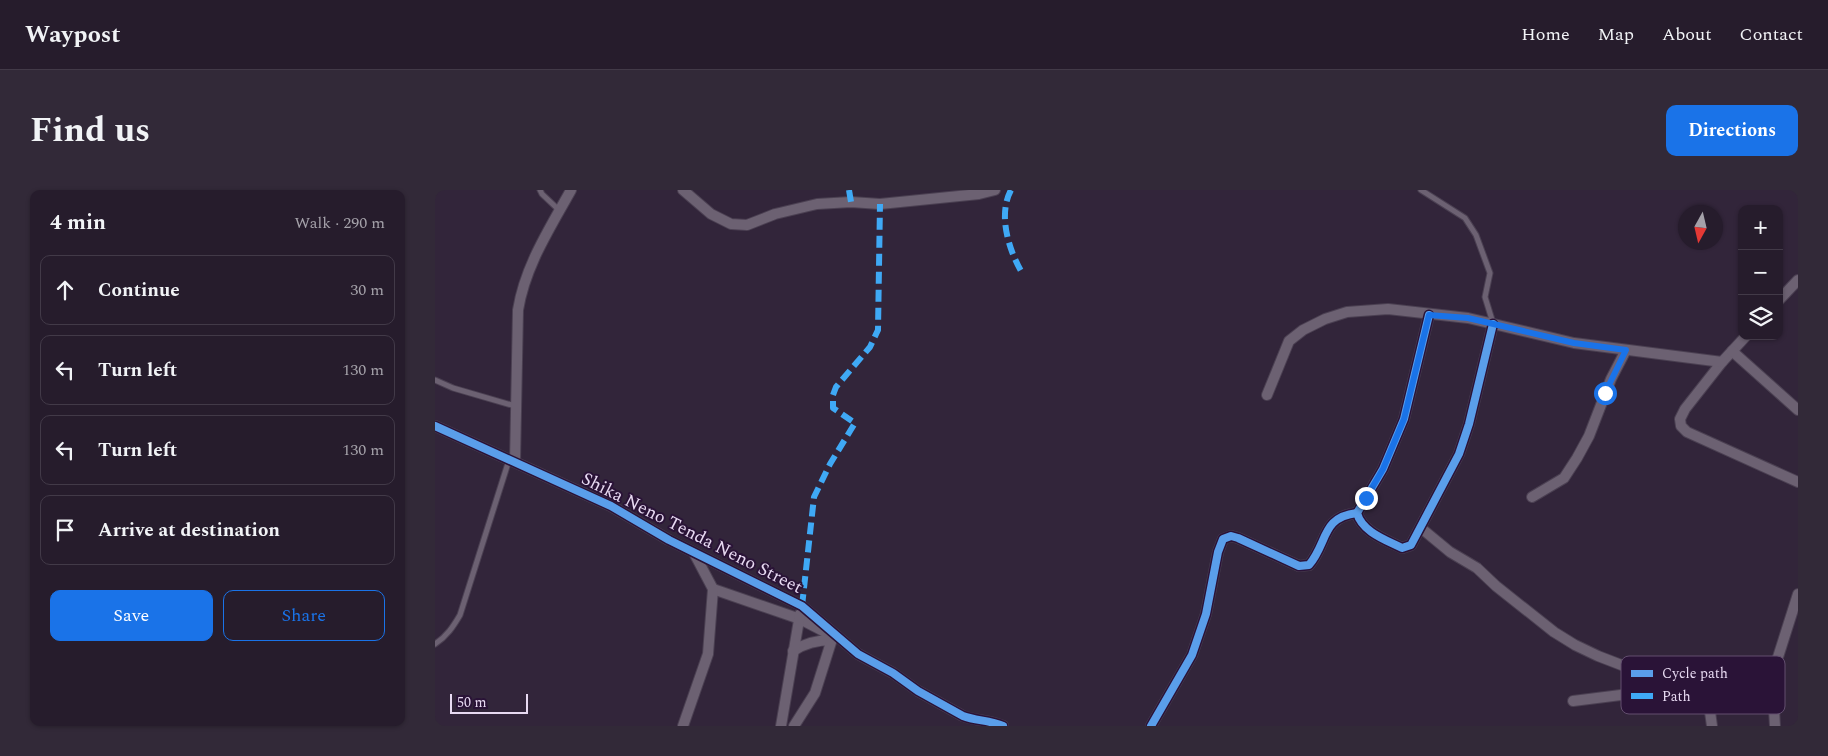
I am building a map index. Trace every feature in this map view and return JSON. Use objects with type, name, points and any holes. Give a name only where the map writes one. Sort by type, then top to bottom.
[{"type":"street","points":[[512,460],[521,292],[533,263],[571,190]]},
{"type":"street","points":[[683,190],[711,214],[731,224],[747,225],[775,214],[817,204],[851,202],[880,204],[995,190]]},
{"type":"street","points":[[1783,296],[1798,280]]},
{"type":"street","points":[[1267,395],[1289,341],[1303,330],[1325,319],[1347,312],[1388,310],[1468,318],[1574,343],[1721,362]]},
{"type":"street","points":[[1429,315],[1404,419],[1383,469],[1357,513],[1359,520],[1364,526],[1377,536],[1402,548],[1411,545],[1459,454],[1469,424],[1493,324]]},
{"type":"street","points":[[1742,340],[1721,362],[1685,409],[1680,418],[1681,426],[1687,432],[1798,482]]},
{"type":"street","points":[[1532,497],[1564,478],[1577,458],[1589,436],[1611,379],[1626,350]]},
{"type":"street","points":[[1732,351],[1798,410]]},
{"type":"street","name":"Shika Neno Tenda Neno Street","points":[[435,427],[611,506],[694,553],[802,606],[836,639],[858,654],[893,673],[918,692],[970,719],[989,720],[1003,726]]},
{"type":"street","points":[[1151,726],[1192,654],[1206,614],[1218,552],[1223,538],[1231,536],[1238,538],[1299,566],[1309,565],[1314,559],[1331,524],[1339,517],[1357,513]]},
{"type":"street","points":[[1421,528],[1450,552],[1477,568],[1496,586],[1554,632],[1597,656],[1621,665]]},
{"type":"street","points":[[683,726],[708,654],[713,589],[694,553]]},
{"type":"street","points":[[713,589],[800,619],[836,639]]},
{"type":"street","points":[[1778,656],[1798,594]]},
{"type":"street","points":[[781,726],[802,606]]},
{"type":"street","points":[[793,651],[803,644],[836,639]]},
{"type":"street","points":[[794,726],[815,693],[836,639]]},
{"type":"street","points":[[1573,700],[1621,694]]},
{"type":"lane","points":[[540,190],[560,211]]},
{"type":"lane","points":[[1421,190],[1465,218],[1476,235],[1489,273],[1485,297],[1493,324]]},
{"type":"lane","points":[[435,380],[453,388],[515,406]]},
{"type":"lane","points":[[435,644],[450,632],[460,614],[512,460]]},
{"type":"marked path","points":[[849,190],[851,202]]},
{"type":"marked path","points":[[1011,190],[1005,210],[1006,231],[1012,252],[1021,271]]},
{"type":"marked path","points":[[802,606],[814,497],[830,464],[855,423],[833,408],[833,395],[836,387],[870,347],[878,330],[880,204]]},
{"type":"cycle path","points":[[1429,315],[1404,419],[1383,469],[1357,513],[1360,520],[1369,530],[1402,548],[1411,545],[1459,454],[1469,424],[1493,324]]},
{"type":"cycle path","points":[[435,426],[611,506],[669,540],[802,606],[858,654],[893,673],[918,691],[963,716],[1003,726]]},
{"type":"cycle path","points":[[1151,726],[1192,655],[1206,614],[1218,552],[1223,539],[1231,536],[1238,538],[1299,566],[1309,565],[1331,525],[1345,515],[1357,513]]},
{"type":"route","points":[[1366,498],[1383,469],[1404,419],[1429,315],[1468,318],[1574,343],[1626,350],[1605,393]]}]
